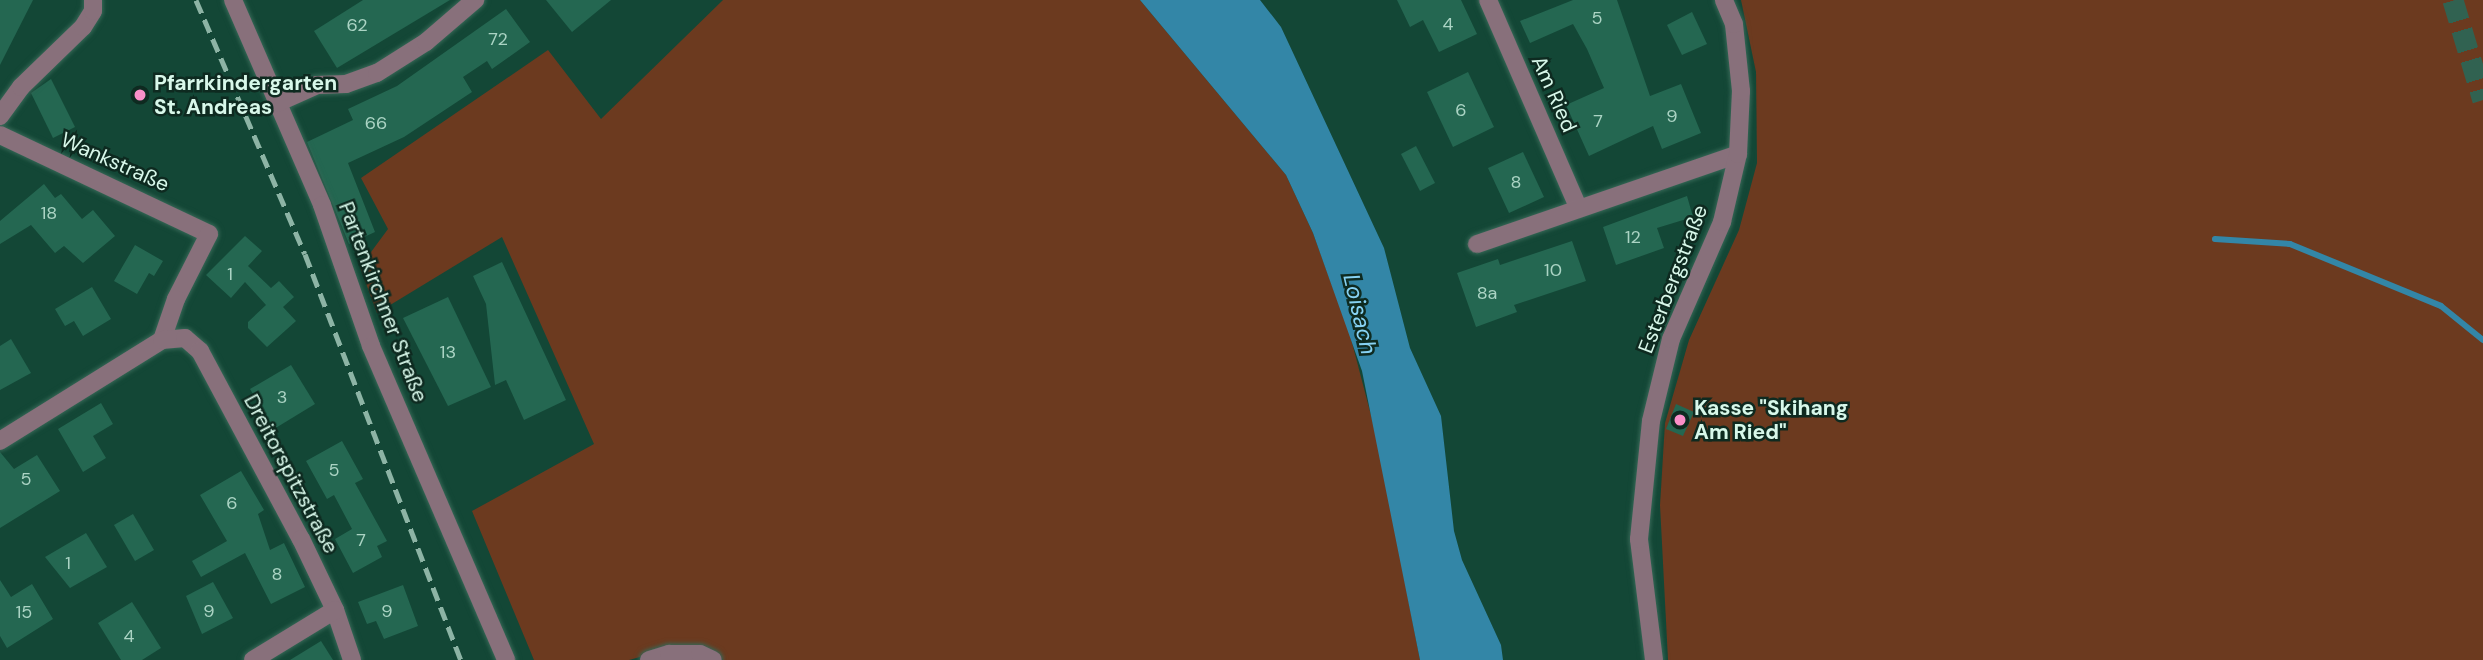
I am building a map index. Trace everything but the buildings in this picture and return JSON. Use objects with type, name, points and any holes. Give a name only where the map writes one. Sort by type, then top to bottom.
[{"type":"street","points":[[0,116],[39,67],[83,27],[93,11],[93,0]]},
{"type":"street","name":"Partenkirchner Straße","points":[[233,0],[322,205],[370,346],[506,660]]},
{"type":"street","points":[[277,103],[317,85],[346,84],[377,72],[426,41],[475,0]]},
{"type":"street","name":"Am Ried","points":[[1488,0],[1578,207]]},
{"type":"street","name":"Esterbergstraße","points":[[1654,660],[1639,540],[1651,421],[1671,339],[1722,222],[1738,155],[1741,91],[1734,24],[1724,0]]},
{"type":"street","name":"Wankstraße","points":[[0,135],[209,234],[176,299],[162,341]]},
{"type":"street","points":[[1477,244],[1578,207],[1738,155]]},
{"type":"street","name":"Dreitorspitzstraße","points":[[162,341],[185,338],[200,351],[335,610],[352,660]]},
{"type":"street","points":[[0,440],[162,341]]},
{"type":"street","points":[[253,660],[335,610]]},
{"type":"street","points":[[649,660],[669,654],[700,654],[713,660]]},
{"type":"shaded area","points":[[723,0],[1140,0],[1286,175],[1313,233],[1350,335],[1378,442],[1420,660],[723,660],[704,651],[669,649],[629,660],[534,660],[472,511],[594,444],[502,237],[377,313],[360,267],[388,229],[361,178],[548,50],[601,119]]},
{"type":"shaded area","points":[[1741,0],[2483,0],[2483,660],[1668,660],[1660,505],[1665,423],[1689,340],[1739,230],[1757,163],[1756,72]]},
{"type":"water","name":"Loisach","points":[[1140,0],[1260,0],[1281,27],[1384,248],[1410,348],[1441,416],[1454,531],[1462,560],[1501,645],[1503,660],[1420,660],[1362,371],[1313,233],[1286,175]]},
{"type":"waterway","points":[[2215,239],[2290,244],[2441,306],[2483,340]]},
{"type":"tunnel","points":[[2453,0],[2483,100]]},
{"type":"railway","points":[[196,0],[305,254],[461,660]]},
{"type":"place","name":"Pfarrkindergarten St. Andreas","points":[[140,95]]},
{"type":"place","name":"Kasse \"Skihang Am Ried\"","points":[[1680,420]]}]
